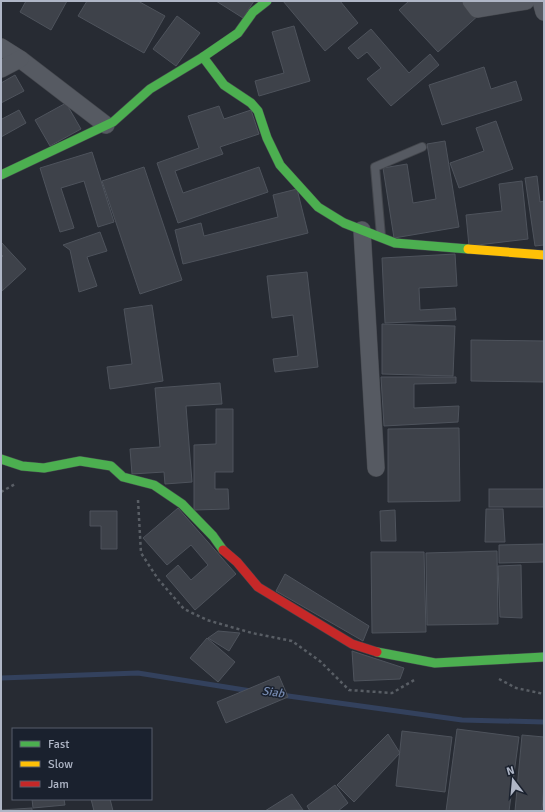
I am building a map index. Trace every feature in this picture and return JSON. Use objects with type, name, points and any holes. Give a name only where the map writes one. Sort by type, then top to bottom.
[{"type":"street","points":[[1,175],[112,122],[150,89],[203,57],[238,33],[253,12],[266,1]]},
{"type":"street","points":[[471,1],[477,9],[526,1]]},
{"type":"street","points":[[541,1],[544,12]]},
{"type":"street","points":[[1,47],[20,59],[106,125]]},
{"type":"street","points":[[203,57],[224,84],[251,103],[258,111],[267,138],[280,165],[301,190],[318,207],[344,223],[395,243],[544,255]]},
{"type":"street","points":[[1,69],[20,59]]},
{"type":"street","points":[[362,230],[376,468]]},
{"type":"street","points":[[1,459],[22,466],[44,468],[80,461],[112,466],[123,477],[154,485],[182,504],[213,536],[224,552],[237,562],[258,587],[352,644],[367,650],[435,663],[544,657]]},
{"type":"lane","points":[[381,238],[375,167],[422,147]]},
{"type":"path","points":[[123,477],[138,496],[141,553],[158,580],[184,609],[207,620],[237,629],[292,641],[321,662],[349,690],[392,693],[418,678]]},
{"type":"building","points":[[26,1],[67,1],[51,30],[20,12]]},
{"type":"building","points":[[87,1],[138,1],[165,16],[144,53],[78,16]]},
{"type":"building","points":[[216,1],[254,1],[243,18]]},
{"type":"building","points":[[283,1],[340,1],[358,23],[325,51]]},
{"type":"building","points":[[409,1],[469,1],[481,13],[438,52],[399,10]]},
{"type":"building","points":[[177,16],[200,33],[176,66],[153,49]]},
{"type":"building","points":[[294,26],[310,81],[259,96],[255,81],[284,73],[272,32]]},
{"type":"building","points":[[371,29],[409,73],[430,54],[439,65],[391,106],[367,79],[381,68],[367,52],[358,59],[348,48]]},
{"type":"building","points":[[484,67],[491,89],[516,81],[522,100],[442,125],[429,85]]},
{"type":"building","points":[[15,75],[24,91],[1,103],[1,83]]},
{"type":"building","points":[[66,103],[81,129],[50,146],[35,120]]},
{"type":"building","points":[[219,106],[224,119],[251,110],[259,134],[220,147],[223,154],[175,171],[183,193],[259,167],[268,192],[178,223],[157,163],[199,148],[188,116]]},
{"type":"building","points":[[19,110],[26,123],[1,137],[1,116],[2,119]]},
{"type":"building","points":[[496,121],[513,169],[459,188],[450,163],[484,151],[476,128]]},
{"type":"building","points":[[445,141],[459,227],[394,238],[383,168],[407,164],[413,203],[436,199],[427,144]]},
{"type":"building","points":[[92,152],[114,222],[98,227],[84,181],[61,188],[74,228],[60,232],[40,168]]},
{"type":"building","points":[[144,167],[182,280],[140,294],[102,181]]},
{"type":"building","points":[[537,176],[540,202],[544,201],[544,245],[535,246],[525,178]]},
{"type":"building","points":[[522,181],[528,239],[469,246],[466,215],[502,211],[499,184]]},
{"type":"building","points":[[297,189],[308,233],[183,264],[175,230],[201,223],[204,236],[278,217],[273,195]]},
{"type":"building","points":[[100,232],[107,251],[87,257],[97,286],[79,292],[70,250],[63,245]]},
{"type":"building","points":[[1,242],[26,269],[2,291],[1,258],[3,256],[1,254]]},
{"type":"building","points":[[455,254],[457,286],[419,288],[420,310],[455,308],[456,320],[385,323],[382,258]]},
{"type":"building","points":[[307,272],[318,367],[275,372],[273,359],[298,356],[293,315],[272,318],[267,276]]},
{"type":"building","points":[[152,305],[163,381],[110,389],[107,367],[132,364],[124,309]]},
{"type":"building","points":[[382,324],[455,326],[453,376],[382,374]]},
{"type":"building","points":[[471,340],[544,341],[544,382],[471,381]]},
{"type":"building","points":[[381,377],[456,377],[456,383],[414,384],[414,408],[459,406],[458,422],[384,426]]},
{"type":"building","points":[[220,383],[222,404],[186,406],[192,482],[165,484],[164,472],[132,474],[130,449],[160,447],[155,388]]},
{"type":"building","points":[[216,409],[233,409],[233,472],[215,472],[215,489],[228,489],[229,509],[194,510],[194,445],[216,444]]},
{"type":"building","points":[[459,428],[460,501],[388,502],[388,429]]},
{"type":"building","points":[[489,489],[544,489],[544,507],[489,507]]},
{"type":"building","points":[[178,508],[236,574],[195,610],[166,576],[178,565],[191,580],[208,565],[191,545],[167,565],[143,538]]},
{"type":"building","points":[[486,509],[503,509],[505,542],[485,542]]},
{"type":"building","points":[[395,510],[396,541],[381,541],[380,511]]},
{"type":"building","points":[[90,511],[117,511],[117,549],[101,549],[101,526],[90,526]]},
{"type":"building","points":[[544,544],[544,562],[499,563],[499,545]]},
{"type":"building","points":[[497,551],[498,624],[427,625],[426,553]]},
{"type":"building","points":[[371,552],[424,552],[426,632],[372,633]]},
{"type":"building","points":[[521,565],[522,618],[500,617],[498,566]]},
{"type":"building","points":[[285,574],[369,626],[363,641],[276,591]]},
{"type":"building","points":[[218,631],[240,633],[229,651],[208,638]]},
{"type":"building","points":[[207,638],[235,662],[218,682],[190,658]]},
{"type":"building","points":[[352,651],[404,668],[400,679],[354,681]]},
{"type":"building","points":[[279,676],[288,697],[226,723],[217,702]]},
{"type":"building","points":[[457,729],[519,737],[509,811],[446,811]]},
{"type":"building","points":[[402,731],[452,737],[445,792],[396,786]]},
{"type":"building","points":[[388,734],[400,753],[354,802],[337,785]]},
{"type":"building","points":[[522,735],[544,737],[544,785],[542,811],[515,811]]},
{"type":"building","points":[[335,785],[348,803],[338,811],[310,811],[307,806]]},
{"type":"building","points":[[292,794],[303,810],[265,811]]},
{"type":"building","points":[[32,800],[64,800],[65,805],[33,808]]},
{"type":"building","points":[[91,800],[110,800],[113,811],[94,811]]},
{"type":"building","points":[[32,808],[32,811],[1,811],[1,810]]},
{"type":"waterway","name":"Siab","points":[[1,678],[138,673],[251,691]]},
{"type":"waterway","name":"Siab","points":[[281,695],[462,720],[544,722]]},
{"type":"traffic: fast","points":[[1,175],[113,122],[150,89],[203,57],[238,33],[253,12],[267,1]]},
{"type":"traffic: fast","points":[[203,57],[224,85],[251,103],[258,111],[267,138],[280,165],[318,207],[344,223],[395,243],[468,249]]},
{"type":"traffic: fast","points":[[1,459],[22,466],[44,468],[80,461],[111,466],[123,477],[154,485],[182,504],[213,536],[223,550]]},
{"type":"traffic: fast","points":[[377,652],[435,663],[544,657]]},
{"type":"traffic: slow","points":[[468,249],[544,255]]},
{"type":"traffic: jam","points":[[223,550],[237,562],[258,587],[352,644],[377,652]]}]
